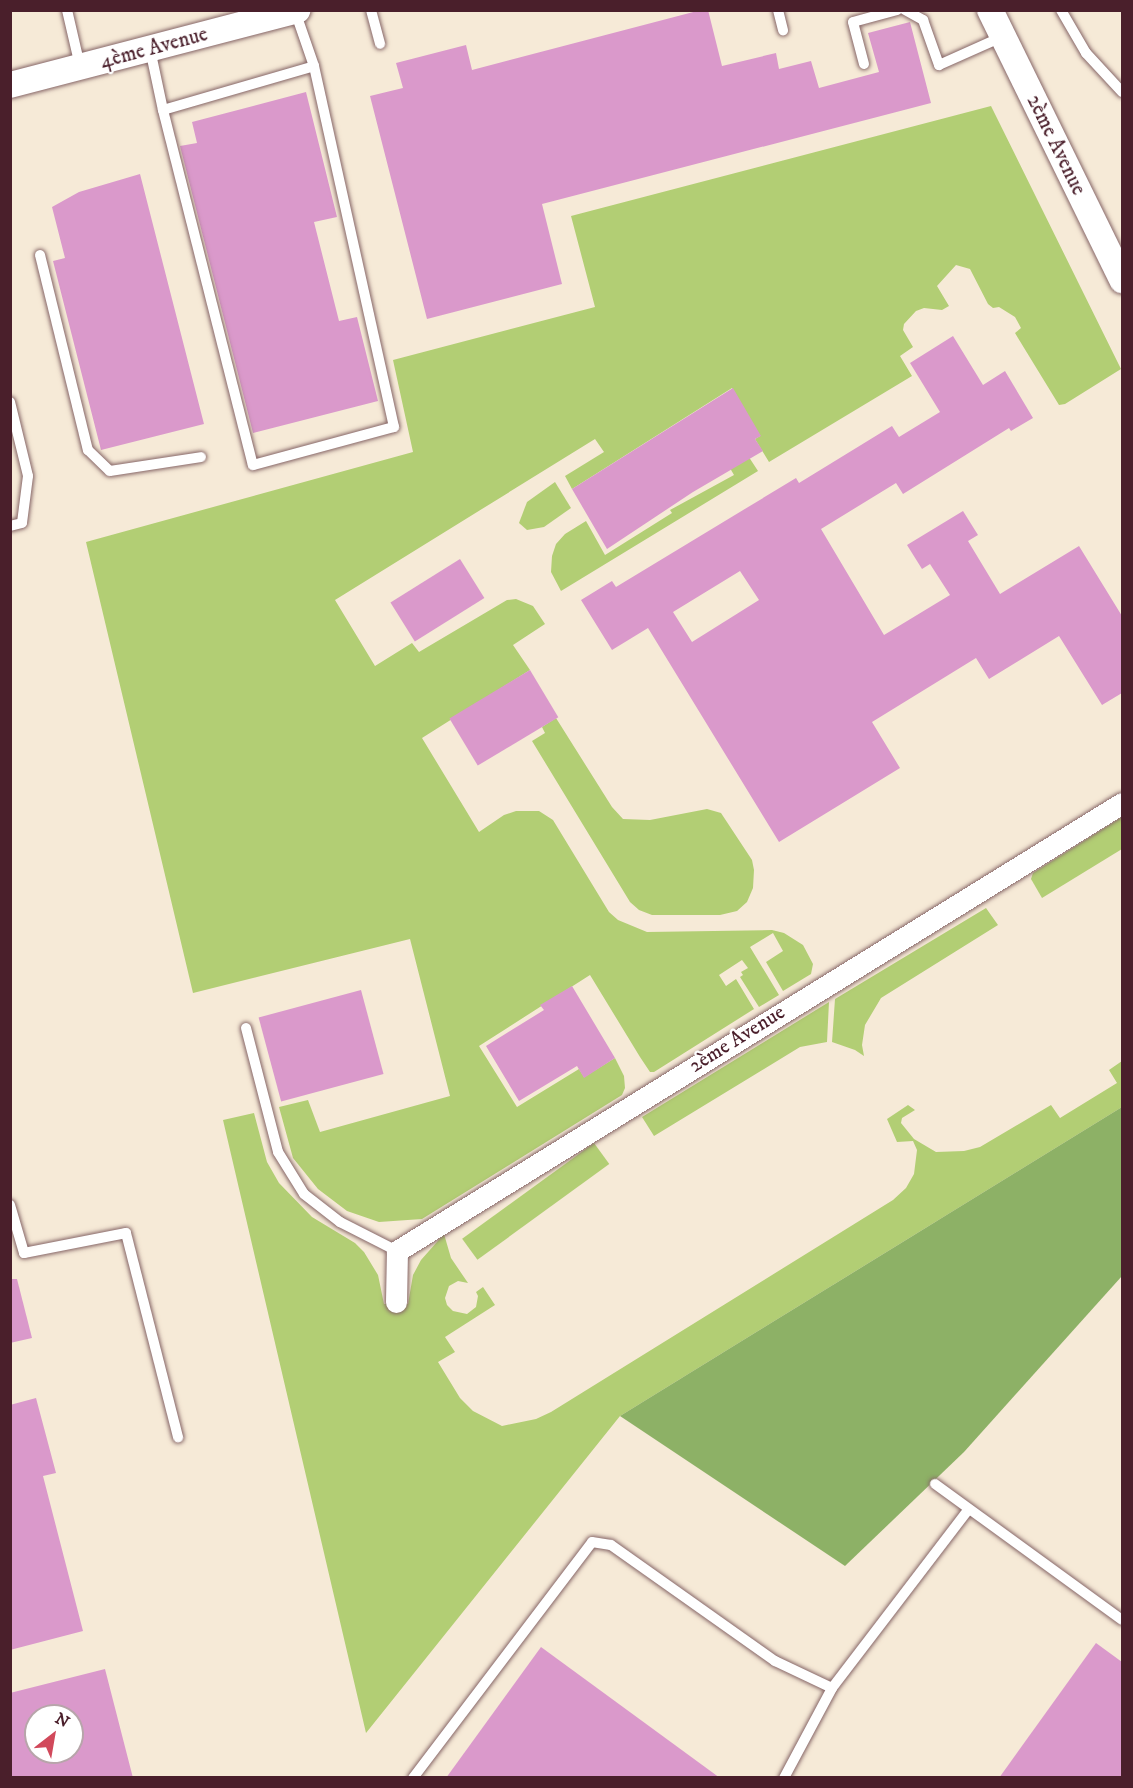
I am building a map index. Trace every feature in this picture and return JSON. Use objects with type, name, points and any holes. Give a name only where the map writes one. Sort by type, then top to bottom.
[{"type":"street","name":"2ème Avenue","points":[[990,10],[1122,280]]},
{"type":"street","name":"4ème Avenue","points":[[10,85],[296,11]]},
{"type":"street","name":"2ème Avenue","points":[[397,1251],[1122,803]]},
{"type":"street","points":[[396,1302],[397,1251]]},
{"type":"lane","points":[[67,10],[80,66]]},
{"type":"lane","points":[[371,10],[380,44]]},
{"type":"lane","points":[[778,10],[783,30]]},
{"type":"lane","points":[[864,64],[854,22],[897,10]]},
{"type":"lane","points":[[905,10],[922,21],[939,65],[1002,37]]},
{"type":"lane","points":[[1061,10],[1086,53],[1122,92]]},
{"type":"lane","points":[[150,48],[162,110],[253,465],[394,428],[314,66],[296,11]]},
{"type":"lane","points":[[162,110],[314,66]]},
{"type":"lane","points":[[40,255],[88,450],[110,471],[201,457]]},
{"type":"lane","points":[[10,402],[28,476],[22,523],[10,526]]},
{"type":"lane","points":[[246,1028],[278,1152],[304,1194],[340,1222],[397,1251]]},
{"type":"lane","points":[[10,1205],[24,1253],[126,1233],[178,1437]]},
{"type":"lane","points":[[935,1484],[1122,1620]]},
{"type":"lane","points":[[784,1778],[832,1688],[969,1509]]},
{"type":"lane","points":[[413,1778],[592,1542],[611,1545],[775,1661],[832,1688]]},
{"type":"green space","points":[[991,106],[1121,369],[1065,404],[1059,405],[1015,333],[1021,328],[1015,317],[999,307],[993,308],[988,304],[970,269],[956,265],[937,286],[949,306],[942,310],[924,308],[916,311],[904,324],[903,330],[913,347],[900,356],[912,376],[769,462],[755,439],[760,436],[732,388],[572,489],[565,476],[604,452],[595,439],[335,600],[375,666],[412,643],[419,652],[507,600],[516,599],[533,606],[545,624],[513,645],[530,670],[422,738],[479,832],[504,815],[516,811],[539,811],[553,820],[609,912],[618,920],[647,932],[772,930],[784,933],[803,945],[813,964],[811,974],[783,991],[766,962],[783,951],[773,933],[750,947],[779,995],[759,1007],[740,977],[743,975],[741,972],[748,968],[742,960],[719,975],[726,986],[736,979],[754,1009],[654,1072],[650,1072],[640,1057],[590,975],[479,1046],[517,1107],[579,1069],[584,1077],[615,1058],[624,1076],[625,1088],[622,1095],[422,1219],[379,1222],[347,1211],[318,1189],[293,1158],[279,1107],[308,1100],[320,1132],[450,1096],[410,939],[193,993],[86,542],[413,452],[393,360],[595,307],[571,216]]},
{"type":"green space","points":[[741,445],[758,471],[561,591],[551,572],[552,556],[556,544],[565,534],[586,521],[605,555],[672,513],[670,510],[734,475],[723,456]]},
{"type":"green space","points":[[555,482],[571,508],[544,527],[527,530],[519,523],[527,502]]},
{"type":"green space","points":[[556,718],[612,807],[623,819],[650,820],[707,809],[721,813],[752,860],[753,888],[747,902],[737,911],[720,915],[652,915],[639,910],[630,902],[532,741],[545,733],[542,727]]},
{"type":"green space","points":[[1122,817],[1122,849],[1042,898],[1031,879],[1033,873]]},
{"type":"green space","points":[[986,908],[998,925],[881,998],[865,1025],[862,1045],[864,1056],[855,1050],[832,1042],[835,999]]},
{"type":"green space","points":[[829,1002],[827,1042],[800,1047],[654,1136],[642,1117]]},
{"type":"green space","points":[[1122,1061],[1122,1107],[620,1416],[366,1733],[223,1120],[254,1113],[267,1162],[279,1183],[312,1217],[355,1243],[364,1252],[378,1275],[384,1304],[408,1304],[413,1275],[421,1260],[444,1234],[451,1258],[468,1283],[458,1281],[449,1286],[445,1298],[447,1305],[453,1311],[467,1314],[476,1307],[478,1296],[476,1292],[483,1287],[495,1305],[445,1337],[455,1352],[438,1362],[460,1398],[473,1411],[502,1426],[536,1419],[551,1412],[893,1200],[906,1188],[914,1174],[917,1150],[913,1141],[897,1142],[887,1119],[908,1105],[915,1110],[902,1118],[901,1123],[914,1139],[936,1152],[964,1151],[980,1147],[1051,1105],[1060,1118],[1117,1083],[1109,1070]]},
{"type":"green space","points":[[1122,1107],[1122,1276],[964,1452],[845,1566],[620,1416]]},
{"type":"green space","points":[[594,1143],[609,1164],[477,1260],[462,1239]]},
{"type":"building","points":[[708,10],[722,66],[776,53],[779,69],[811,61],[819,88],[879,72],[868,33],[910,22],[931,103],[542,204],[562,284],[427,319],[370,96],[403,88],[396,63],[466,45],[472,70]]},
{"type":"building","points":[[306,92],[337,217],[314,222],[339,321],[357,317],[378,401],[253,433],[180,146],[197,143],[192,122]]},
{"type":"building","points":[[140,174],[204,424],[101,450],[53,261],[65,258],[52,207],[79,192]]},
{"type":"building","points":[[953,336],[983,385],[1005,371],[1033,418],[1011,431],[1009,428],[903,494],[896,483],[821,529],[884,635],[950,595],[930,564],[922,569],[907,545],[963,511],[978,535],[968,541],[1000,594],[1079,546],[1122,616],[1122,693],[1102,705],[1059,636],[989,679],[976,658],[872,722],[900,768],[779,842],[648,628],[612,650],[581,600],[612,581],[616,587],[796,478],[799,483],[892,426],[899,437],[940,412],[910,363]],"holes":[[[740,571],[759,600],[692,642],[673,612]]]},
{"type":"building","points":[[733,388],[761,436],[755,439],[763,451],[693,492],[607,549],[572,489]]},
{"type":"building","points":[[460,559],[484,598],[415,641],[390,602]]},
{"type":"building","points":[[530,670],[558,717],[478,766],[449,718]]},
{"type":"building","points":[[572,986],[615,1058],[584,1078],[577,1066],[519,1101],[486,1046],[544,1010],[540,1005]]},
{"type":"building","points":[[361,990],[384,1074],[281,1101],[259,1017]]},
{"type":"building","points":[[10,1279],[17,1279],[32,1338],[10,1343]]},
{"type":"building","points":[[36,1398],[56,1473],[43,1476],[83,1631],[10,1650],[10,1405]]},
{"type":"building","points":[[1096,1643],[1122,1662],[1122,1778],[999,1778]]},
{"type":"building","points":[[541,1647],[720,1778],[446,1778]]},
{"type":"building","points":[[105,1669],[133,1778],[10,1778],[10,1693]]}]
